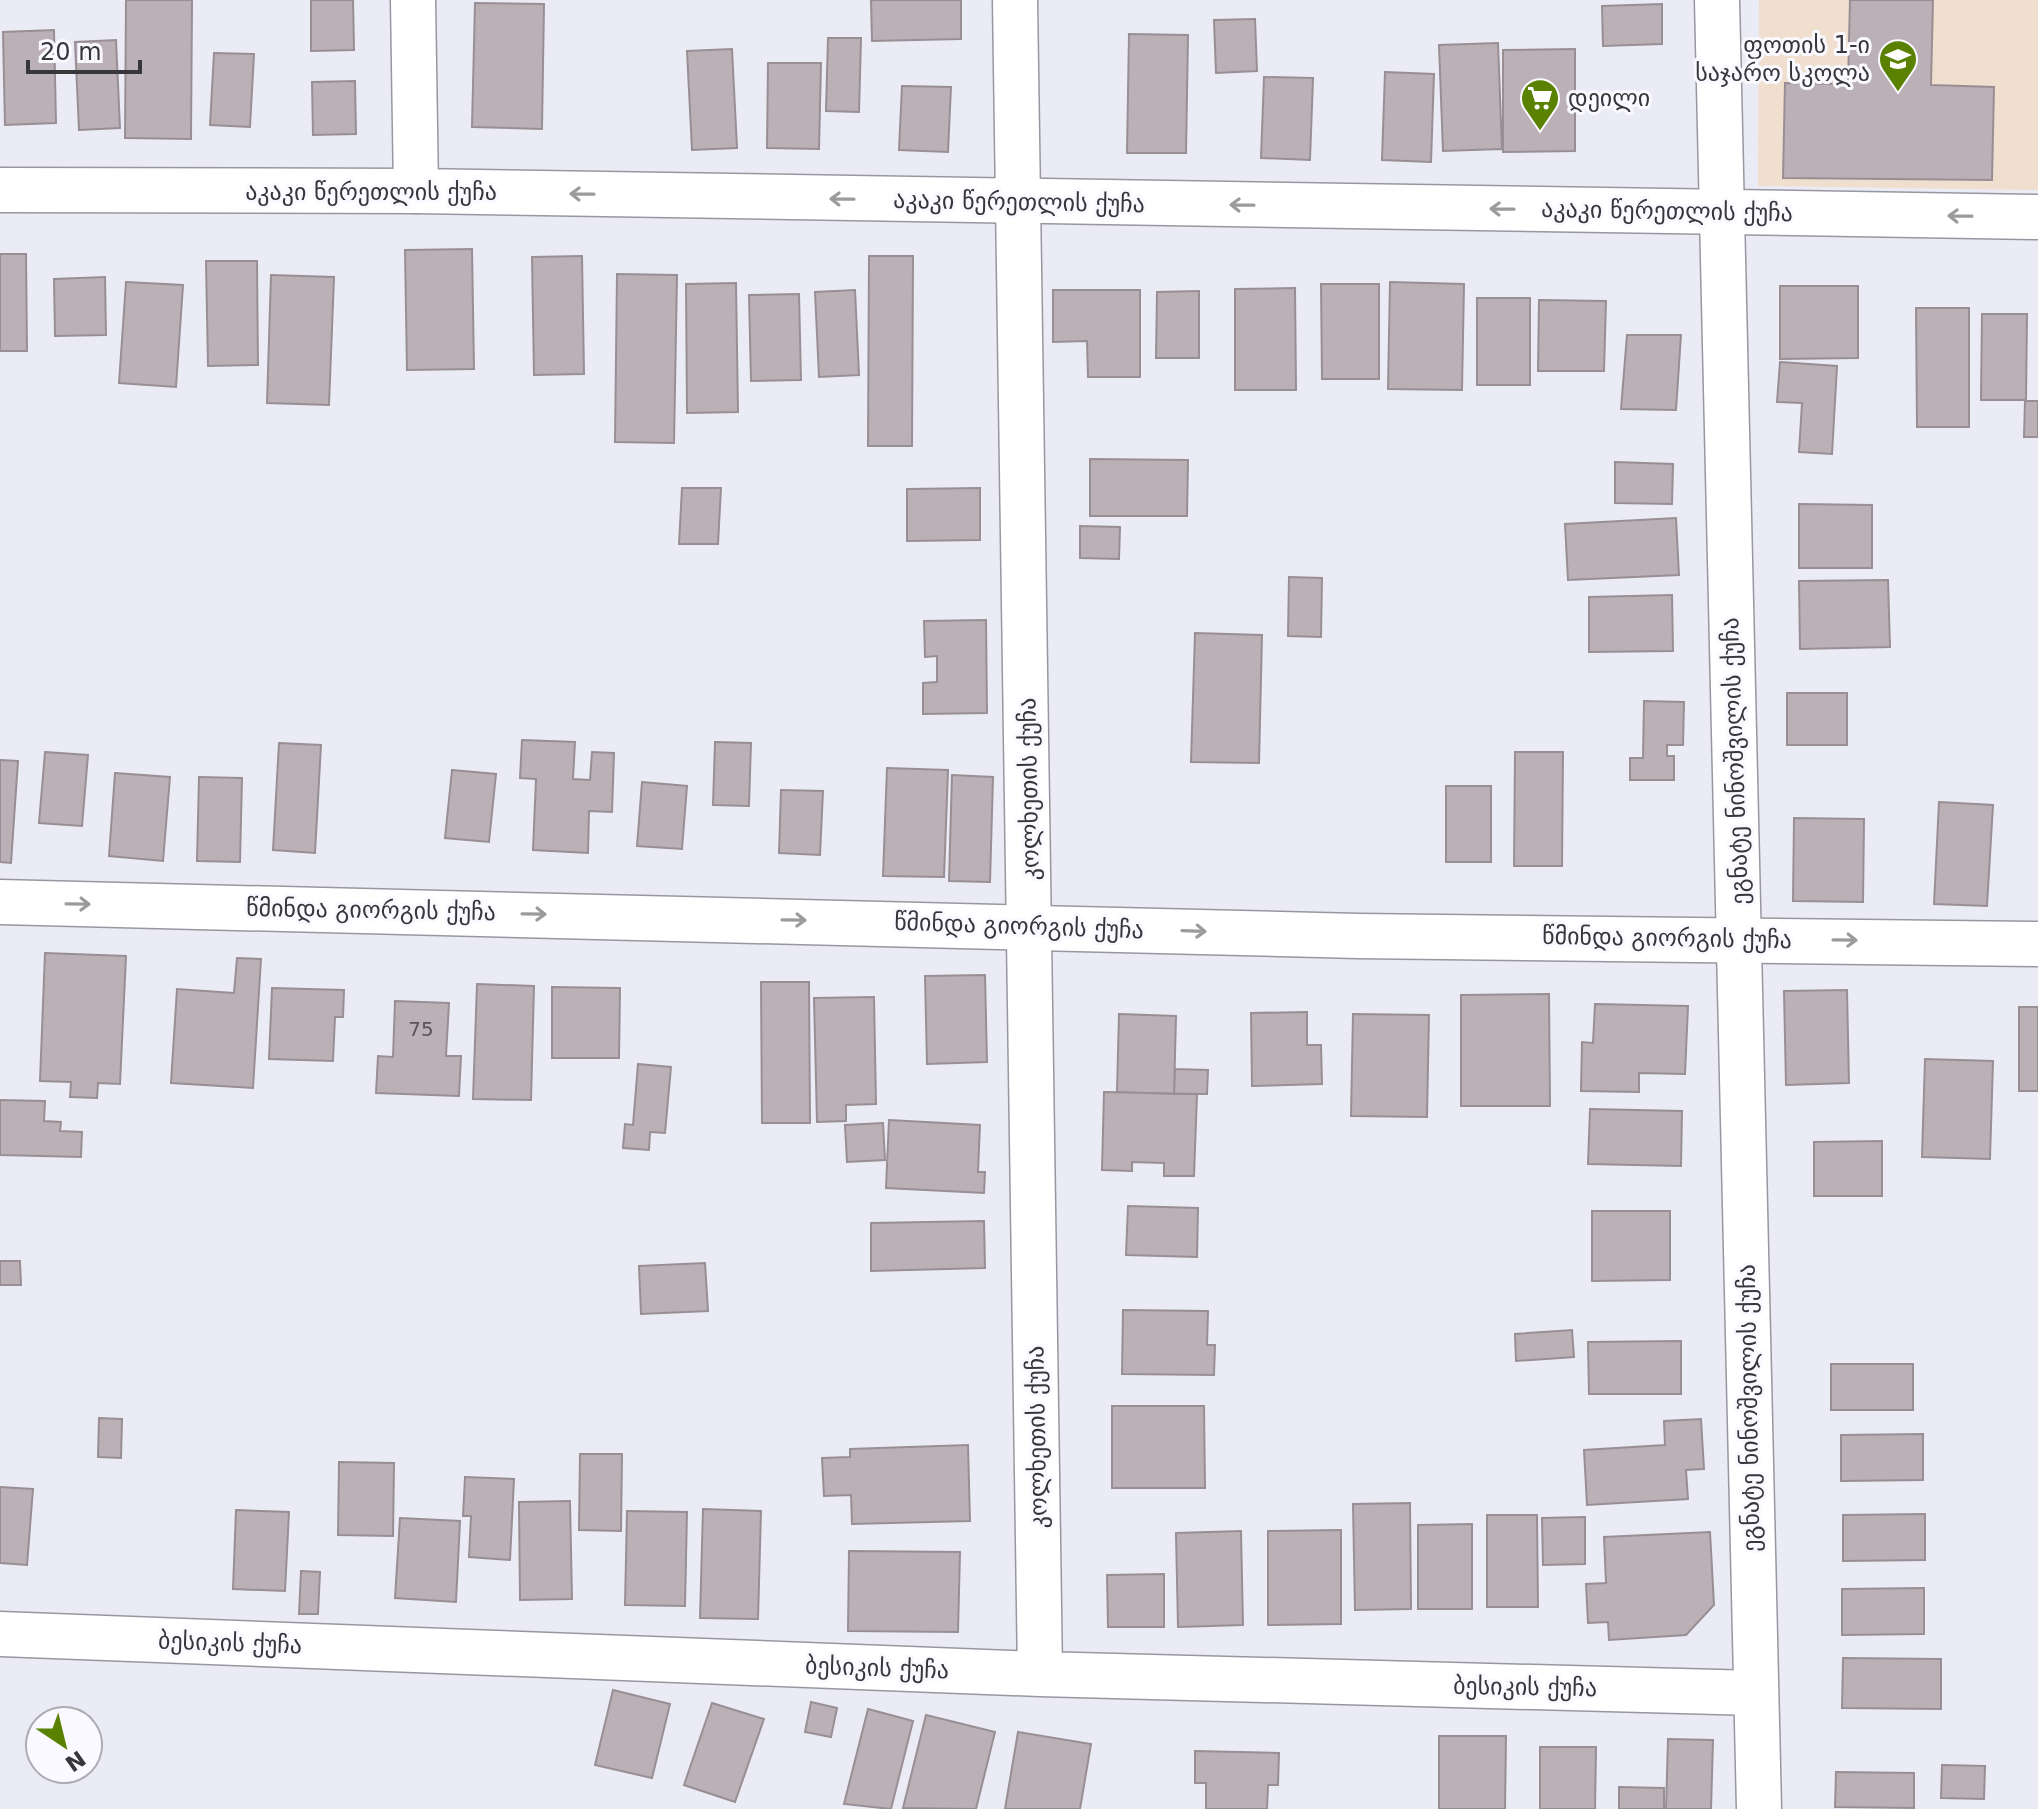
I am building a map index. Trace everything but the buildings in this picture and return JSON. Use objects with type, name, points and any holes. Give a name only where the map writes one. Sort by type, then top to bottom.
[{"type":"street","points":[[413,0],[416,191]]},
{"type":"street","name":"კოლხეთის ქუჩა","points":[[1015,0],[1040,1674]]},
{"type":"street","name":"ეგნატე ნინოშვილის ქუჩა","points":[[1717,0],[1759,1809]]},
{"type":"street","name":"აკაკი წერეთლის ქუჩა","points":[[0,190],[416,191],[2038,217]]},
{"type":"street","name":"წმინდა გიორგის ქუჩა","points":[[0,902],[1358,936],[1739,938],[2038,944]]},
{"type":"street","name":"ბესიკის ქუჩა","points":[[0,1634],[1040,1674],[1755,1693]]},
{"type":"shaded area","name":"ფოთის 1-ი საჯარო სკოლა","points":[[1759,0],[2038,0],[2038,190],[1758,186]]},
{"type":"place","name":"ფოთის 1-ი საჯარო სკოლა","points":[[1898,93]]},
{"type":"place","name":"დეილი","points":[[1540,132]]}]
